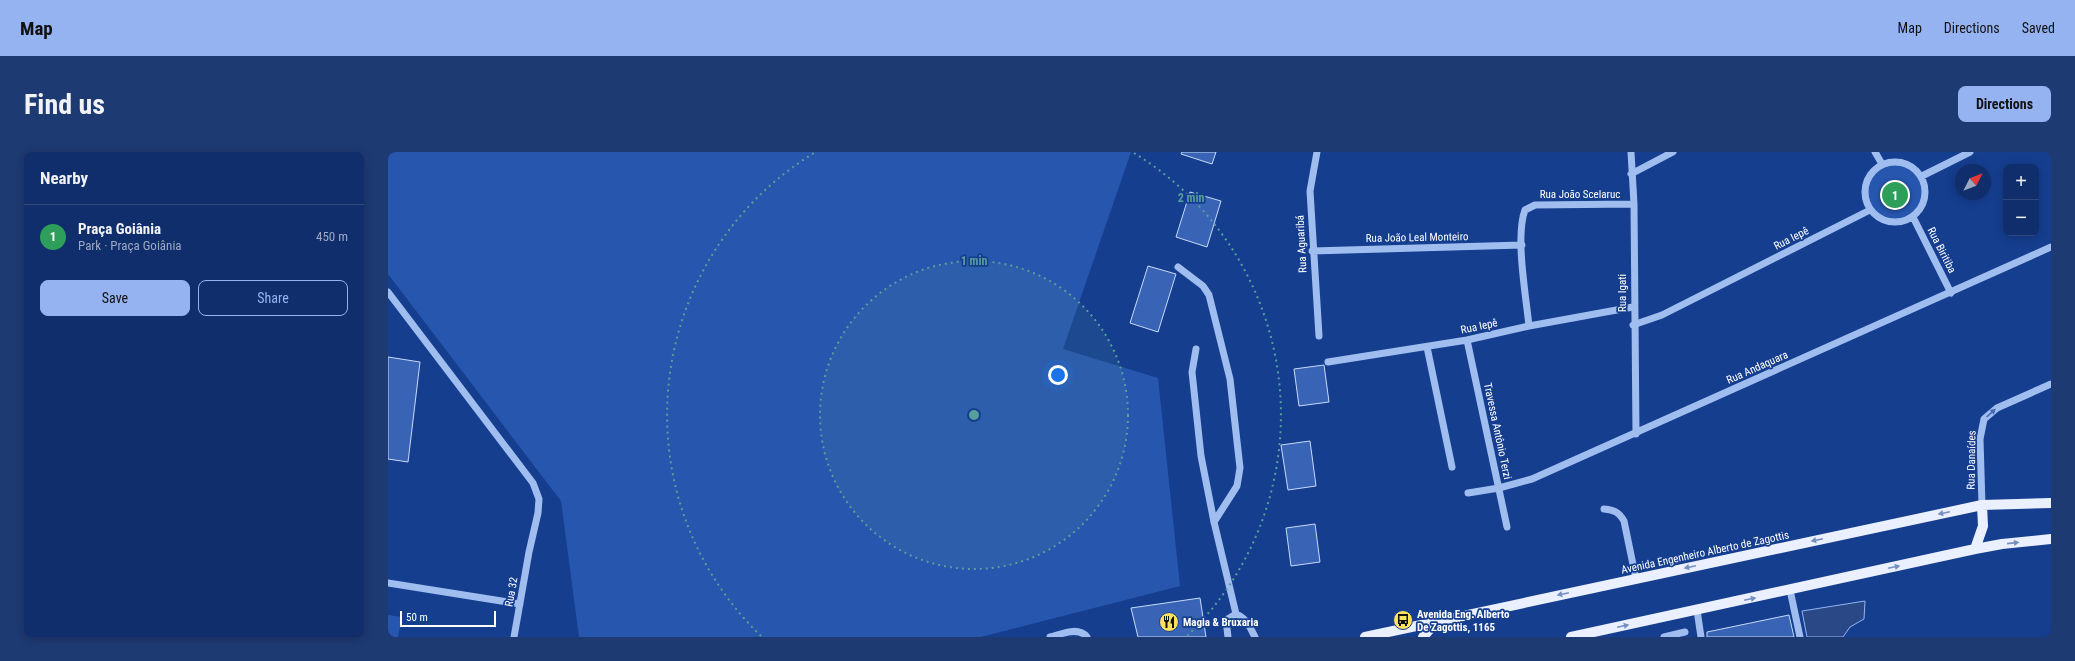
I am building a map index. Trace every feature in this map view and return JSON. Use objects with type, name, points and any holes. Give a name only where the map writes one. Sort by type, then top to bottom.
[{"type":"main road","name":"Avenida Engenheiro Alberto de Zagottis","points":[[1365,637],[1982,505],[2051,503]]},
{"type":"main road","points":[[1975,549],[1983,526],[1982,505]]},
{"type":"main road","points":[[1572,637],[1598,634],[1697,610],[1975,549],[2002,544],[2051,539]]},
{"type":"main road","points":[[1423,637],[1436,622]]},
{"type":"street","name":"Rua Aguaribá","points":[[1317,152],[1310,191],[1312,250],[1319,336]]},
{"type":"street","name":"Rua Igati","points":[[1631,152],[1631,174],[1634,204],[1633,307],[1636,434]]},
{"type":"street","points":[[1631,174],[1673,152]]},
{"type":"street","points":[[1875,152],[1882,164]]},
{"type":"street","points":[[1922,176],[1970,152]]},
{"type":"street","points":[[1891,161],[1904,163],[1916,169],[1922,176],[1926,192],[1924,202],[1919,211],[1913,217],[1904,221],[1887,221],[1879,218],[1870,210],[1865,198],[1867,179],[1873,170],[1882,164],[1891,161]]},
{"type":"street","name":"Rua João Scelaruc","points":[[1529,326],[1522,245],[1522,218],[1525,210],[1535,205],[1634,204]]},
{"type":"street","name":"Rua Iepê","points":[[1634,324],[1662,315],[1870,210]]},
{"type":"street","name":"Rua Biritiba","points":[[1913,217],[1951,293]]},
{"type":"street","name":"Rua João Leal Monteiro","points":[[1312,250],[1522,245]]},
{"type":"street","name":"Rua Andaquara","points":[[1468,493],[1499,488],[1532,479],[2051,248]]},
{"type":"street","points":[[1178,267],[1203,286],[1209,295],[1230,379],[1240,468],[1237,486],[1214,522]]},
{"type":"street","name":"Rua 32","points":[[388,292],[532,483],[539,499],[538,513],[529,552],[514,637]]},
{"type":"street","name":"Rua Iepê","points":[[1328,362],[1467,340],[1529,326],[1633,307]]},
{"type":"street","name":"Travessa Antônio Terzi","points":[[1467,340],[1507,527]]},
{"type":"street","points":[[1427,347],[1452,467]]},
{"type":"street","points":[[1196,349],[1192,372],[1201,456],[1214,522],[1236,614]]},
{"type":"street","name":"Rua Danaídes","points":[[1982,505],[1980,439],[1984,420],[1997,408],[2051,384]]},
{"type":"street","points":[[1604,510],[1614,510],[1621,515],[1624,521],[1636,579]]},
{"type":"street","points":[[388,583],[520,604]]},
{"type":"street","points":[[1790,590],[1800,637]]},
{"type":"street","points":[[1697,610],[1702,637]]},
{"type":"street","points":[[1228,637],[1226,620],[1236,614]]},
{"type":"street","points":[[1236,614],[1241,616],[1247,622],[1255,637]]},
{"type":"street","points":[[1050,637],[1078,631],[1087,637]]},
{"type":"street","points":[[1664,637],[1685,632]]},
{"type":"shaded area","points":[[388,152],[1131,152],[1063,349],[1158,378],[1180,586],[981,637],[579,637],[561,501],[388,274]]},
{"type":"shaded area","points":[[1889,162],[1901,162],[1917,170],[1923,180],[1925,192],[1923,204],[1917,214],[1901,222],[1889,222],[1873,214],[1865,198],[1865,186],[1873,170]]},
{"type":"shaded area","points":[[1865,601],[1864,619],[1850,627],[1843,637],[1807,637],[1802,611]]},
{"type":"shaded area","points":[[388,615],[402,617],[398,637],[388,637]]},
{"type":"building","points":[[1182,152],[1216,152],[1212,164],[1181,154]]},
{"type":"building","points":[[1190,192],[1221,201],[1207,247],[1176,237]]},
{"type":"building","points":[[1148,266],[1176,274],[1158,332],[1130,323]]},
{"type":"building","points":[[388,357],[420,362],[408,462],[388,459]]},
{"type":"building","points":[[1324,365],[1329,402],[1299,406],[1294,369]]},
{"type":"building","points":[[1310,441],[1316,486],[1288,490],[1281,445]]},
{"type":"building","points":[[1315,524],[1320,562],[1291,566],[1286,528]]},
{"type":"building","name":"Magia & Bruxaria","points":[[1200,598],[1206,637],[1138,637],[1131,608]]},
{"type":"building","points":[[1789,615],[1794,637],[1707,637],[1707,632]]},
{"type":"place","name":"Praça Goiânia","points":[[1895,195]]},
{"type":"place","name":"Avenida Eng. Alberto De Zagottis, 1165","points":[[1403,620]]},
{"type":"place","name":"Magia & Bruxaria","points":[[1169,622]]}]
